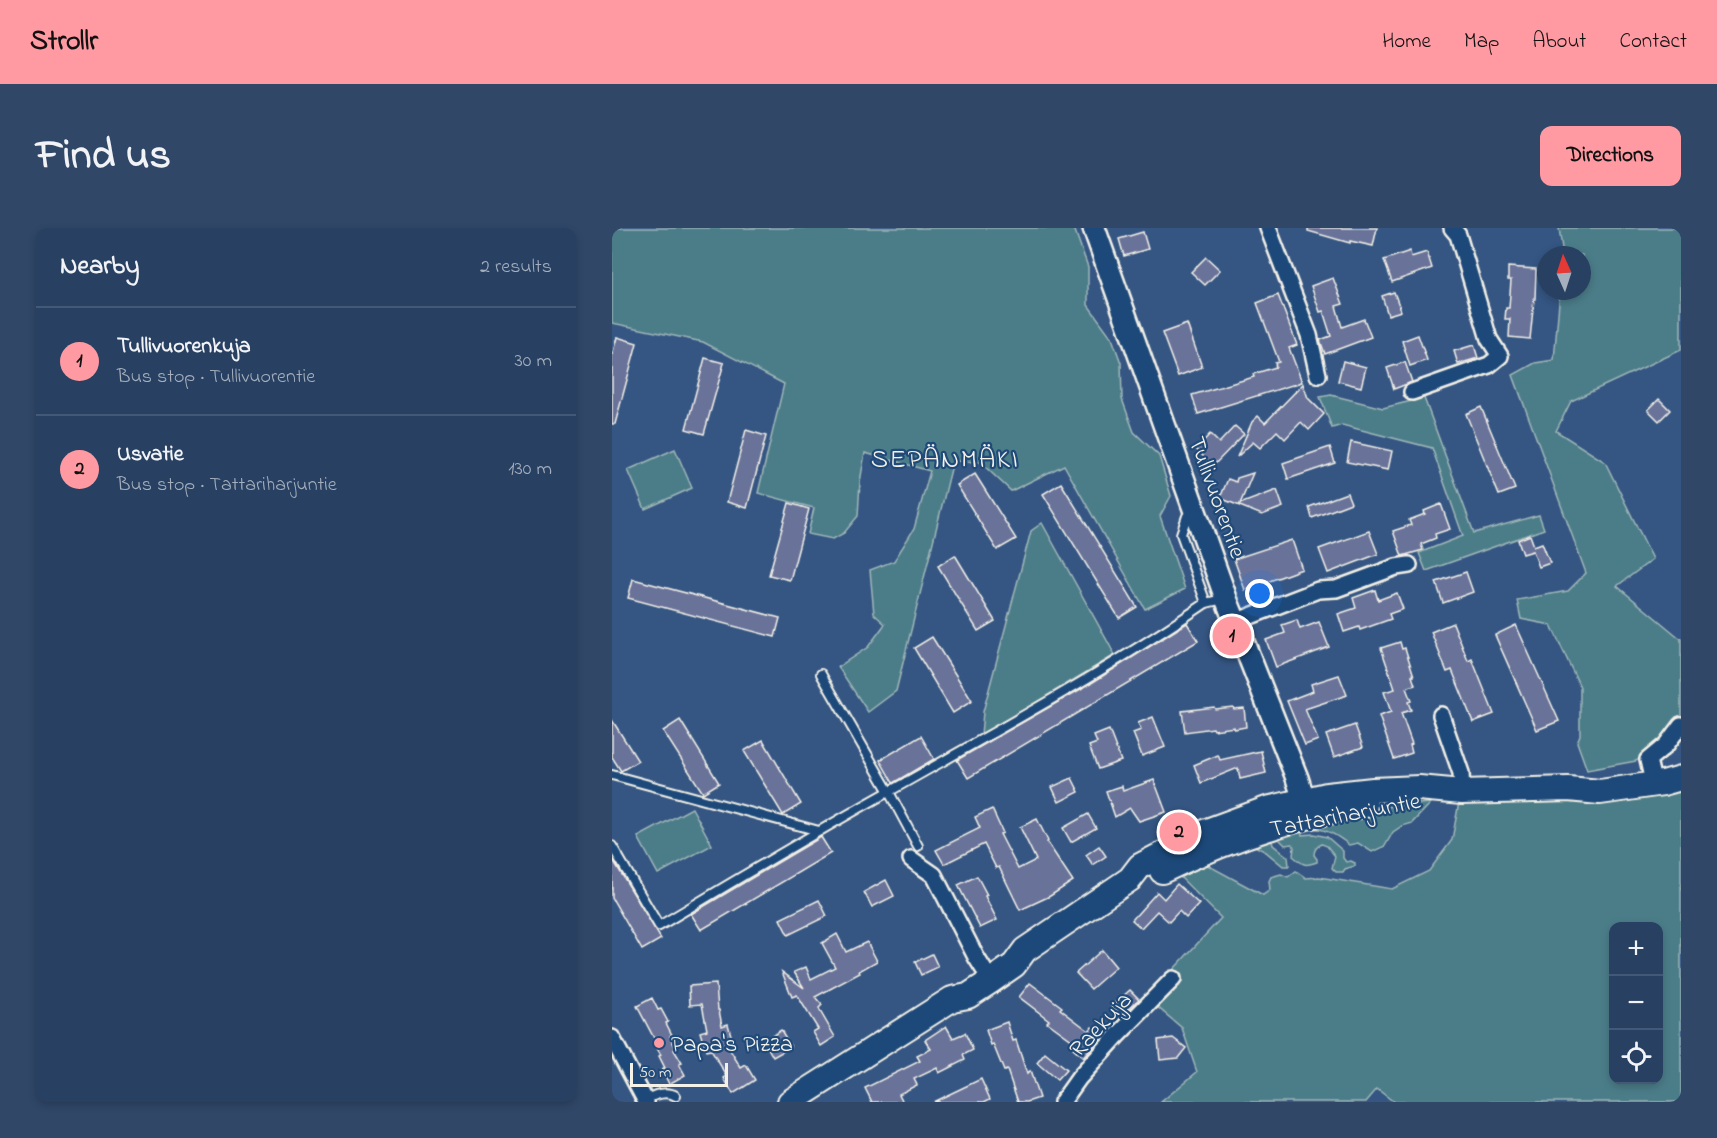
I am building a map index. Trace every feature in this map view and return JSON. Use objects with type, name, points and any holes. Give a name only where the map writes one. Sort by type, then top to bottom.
[{"type":"main road","name":"Tullivuorentie","points":[[1094,228],[1227,601],[1307,808]]},
{"type":"main road","name":"Tattariharjuntie","points":[[1568,789],[1681,766]]},
{"type":"main road","name":"Tattariharjuntie","points":[[790,1102],[952,999],[968,996],[988,975],[1014,965],[1025,950],[1130,879],[1140,866],[1207,831],[1245,816],[1307,808],[1373,789],[1419,788],[1462,792],[1568,789],[1600,792],[1681,778]]},
{"type":"street","points":[[1268,228],[1309,335],[1318,375]]},
{"type":"street","points":[[1412,392],[1489,365],[1500,356],[1489,339],[1458,235],[1452,228]]},
{"type":"street","points":[[1235,622],[1318,590],[1336,589],[1396,567],[1409,565]]},
{"type":"street","points":[[1441,715],[1461,773],[1462,792]]},
{"type":"street","points":[[1651,773],[1648,760],[1666,745],[1681,725]]},
{"type":"street","points":[[915,853],[934,875],[988,975]]},
{"type":"street","name":"Raekuja","points":[[1062,1102],[1079,1078],[1173,979]]},
{"type":"street","points":[[612,1038],[645,1101]]},
{"type":"lane","points":[[1196,512],[1187,516],[1181,534],[1206,603]]},
{"type":"lane","points":[[612,846],[659,926],[819,831],[1112,663],[1206,603],[1227,601]]},
{"type":"lane","points":[[821,674],[889,792],[915,853]]},
{"type":"lane","points":[[612,775],[819,831]]},
{"type":"lane","points":[[645,1101],[655,1095],[673,1094],[676,1096]]},
{"type":"green space","points":[[612,228],[1074,228],[1088,267],[1088,305],[1112,338],[1121,363],[1122,399],[1134,432],[1159,456],[1171,496],[1160,516],[1185,589],[1145,609],[1064,465],[1011,491],[980,462],[953,461],[896,691],[868,712],[838,667],[868,647],[885,624],[874,614],[870,570],[894,561],[914,529],[930,471],[865,453],[858,516],[844,533],[833,539],[808,534],[814,508],[758,493],[784,384],[703,342],[612,323]]},
{"type":"green space","points":[[1559,228],[1681,228],[1681,350],[1571,401],[1556,431],[1605,462],[1653,559],[1617,586],[1681,639],[1681,719],[1667,739],[1636,761],[1587,770],[1577,742],[1580,735],[1580,687],[1551,625],[1521,619],[1517,600],[1568,591],[1586,573],[1513,375],[1535,363],[1554,360],[1559,300],[1591,300],[1591,246],[1562,246]]},
{"type":"green space","points":[[1331,395],[1383,408],[1424,398],[1474,533],[1539,515],[1544,529],[1426,571],[1419,553],[1463,536],[1432,448],[1342,425],[1332,428],[1320,397]]},
{"type":"green space","points":[[675,449],[692,488],[645,509],[628,470]]},
{"type":"green space","points":[[1042,523],[1115,655],[981,735],[983,712],[1031,531]]},
{"type":"green space","points":[[1681,781],[1681,1102],[1394,1102],[1377,1089],[1366,1102],[1161,1102],[1197,1072],[1182,1028],[1155,1005],[1182,982],[1172,971],[1221,918],[1180,877],[1204,863],[1263,895],[1270,890],[1271,877],[1281,874],[1288,877],[1296,871],[1306,878],[1319,877],[1392,889],[1429,871],[1452,840],[1459,802]]},
{"type":"green space","points":[[1431,803],[1412,823],[1393,832],[1385,846],[1372,852],[1358,843],[1349,845],[1339,837],[1327,832],[1315,829],[1302,830],[1302,835],[1314,834],[1327,837],[1343,851],[1343,858],[1346,862],[1355,863],[1355,866],[1343,872],[1336,872],[1332,868],[1335,856],[1327,846],[1322,844],[1315,851],[1317,862],[1306,864],[1293,856],[1292,844],[1285,845],[1279,839],[1272,841],[1273,845],[1288,857],[1289,866],[1283,866],[1266,852],[1251,844],[1372,808]]},
{"type":"green space","points":[[692,808],[712,845],[658,874],[638,837]]},
{"type":"building","points":[[1308,228],[1377,228],[1373,246],[1350,241],[1350,243],[1308,231]]},
{"type":"building","points":[[1143,232],[1148,249],[1124,256],[1119,239]]},
{"type":"building","points":[[1410,251],[1411,257],[1427,252],[1432,268],[1392,282],[1384,260]]},
{"type":"building","points":[[1206,257],[1220,270],[1205,285],[1191,272]]},
{"type":"building","points":[[1508,267],[1536,269],[1530,339],[1509,337],[1510,319],[1505,319],[1506,308],[1509,308],[1511,280],[1508,280]]},
{"type":"building","points":[[1333,278],[1343,304],[1336,306],[1342,327],[1364,319],[1371,337],[1325,354],[1320,340],[1331,336],[1323,311],[1320,312],[1311,286]]},
{"type":"building","points":[[1394,292],[1401,311],[1388,315],[1382,296]]},
{"type":"building","points":[[1278,295],[1297,345],[1289,348],[1302,382],[1198,414],[1192,395],[1254,377],[1253,374],[1276,367],[1275,363],[1279,362],[1257,303]]},
{"type":"building","points":[[1187,324],[1202,367],[1178,376],[1162,333]]},
{"type":"building","points":[[1418,335],[1427,360],[1410,366],[1402,341]]},
{"type":"building","points":[[617,337],[637,343],[615,424],[612,424],[612,356]]},
{"type":"building","points":[[1474,345],[1478,358],[1458,364],[1454,351]]},
{"type":"building","points":[[705,358],[724,363],[704,434],[686,429]]},
{"type":"building","points":[[1343,361],[1366,367],[1361,387],[1338,381]]},
{"type":"building","points":[[1405,362],[1412,382],[1394,389],[1387,368]]},
{"type":"building","points":[[1303,384],[1308,398],[1324,414],[1309,430],[1301,422],[1285,439],[1277,431],[1260,448],[1253,442],[1237,457],[1252,422],[1258,416],[1265,423]]},
{"type":"building","points":[[1659,399],[1670,410],[1659,421],[1648,410]]},
{"type":"building","points":[[1481,407],[1515,489],[1499,495],[1466,414]]},
{"type":"building","points":[[1235,426],[1244,434],[1213,466],[1196,449],[1210,434],[1219,443]]},
{"type":"building","points":[[746,430],[766,436],[747,508],[727,502]]},
{"type":"building","points":[[1351,442],[1392,451],[1388,470],[1347,462]]},
{"type":"building","points":[[1330,447],[1335,463],[1288,479],[1283,463]]},
{"type":"building","points":[[1253,473],[1240,504],[1277,490],[1283,507],[1262,515],[1220,498],[1228,479],[1236,482],[1237,478]]},
{"type":"building","points":[[975,474],[1016,539],[997,550],[957,485]]},
{"type":"building","points":[[1061,483],[1137,607],[1119,618],[1043,494]]},
{"type":"building","points":[[1347,493],[1351,503],[1312,518],[1309,507]]},
{"type":"building","points":[[789,503],[809,509],[790,580],[769,575]]},
{"type":"building","points":[[1441,504],[1450,529],[1435,534],[1436,538],[1421,544],[1423,550],[1402,556],[1393,531],[1411,525],[1409,520]]},
{"type":"building","points":[[1369,531],[1378,554],[1328,573],[1319,549]]},
{"type":"building","points":[[1530,535],[1534,546],[1542,543],[1550,563],[1539,567],[1533,551],[1523,554],[1518,540]]},
{"type":"building","points":[[1292,540],[1302,569],[1245,590],[1234,559]]},
{"type":"building","points":[[955,555],[995,621],[978,631],[938,566]]},
{"type":"building","points":[[1466,572],[1473,592],[1443,603],[1436,582]]},
{"type":"building","points":[[633,579],[780,618],[775,637],[628,598]]},
{"type":"building","points":[[1375,590],[1378,600],[1397,593],[1403,609],[1389,614],[1391,619],[1360,630],[1359,627],[1344,632],[1338,614],[1356,608],[1353,598]]},
{"type":"building","points":[[1297,620],[1300,629],[1319,622],[1329,647],[1276,667],[1266,640],[1285,633],[1282,625]]},
{"type":"building","points":[[1187,623],[1198,641],[968,778],[957,760],[1093,682]]},
{"type":"building","points":[[1453,623],[1468,661],[1472,659],[1494,714],[1473,722],[1452,670],[1447,672],[1431,632]]},
{"type":"building","points":[[1516,625],[1559,721],[1537,730],[1495,635]]},
{"type":"building","points":[[932,637],[972,701],[953,713],[914,648]]},
{"type":"building","points":[[1400,642],[1402,649],[1405,648],[1415,685],[1406,688],[1411,701],[1408,702],[1411,710],[1401,713],[1412,744],[1410,745],[1412,753],[1394,759],[1379,716],[1391,712],[1384,692],[1395,689],[1381,648]]},
{"type":"building","points":[[1339,675],[1347,695],[1305,709],[1318,740],[1305,745],[1287,701],[1313,691],[1311,684]]},
{"type":"building","points":[[1214,707],[1215,709],[1244,708],[1246,727],[1185,732],[1182,711]]},
{"type":"building","points":[[1153,717],[1165,747],[1142,756],[1133,733],[1141,730],[1138,723]]},
{"type":"building","points":[[612,720],[638,761],[621,771],[612,757]]},
{"type":"building","points":[[680,720],[719,783],[703,793],[663,731]]},
{"type":"building","points":[[1355,725],[1363,747],[1334,757],[1326,735]]},
{"type":"building","points":[[1109,730],[1121,761],[1098,769],[1089,746],[1097,743],[1094,736]]},
{"type":"building","points":[[921,736],[934,759],[893,783],[880,760]]},
{"type":"building","points":[[763,740],[801,804],[783,815],[744,751]]},
{"type":"building","points":[[1261,751],[1266,773],[1240,779],[1238,768],[1201,783],[1194,765],[1218,755],[1220,760]]},
{"type":"building","points":[[1072,778],[1079,792],[1059,802],[1052,787]]},
{"type":"building","points":[[1154,780],[1166,812],[1139,821],[1130,808],[1115,817],[1106,791],[1122,786],[1123,791]]},
{"type":"building","points":[[992,809],[1003,833],[1000,834],[1018,869],[1036,860],[1020,827],[1037,819],[1047,842],[1073,881],[1050,896],[1020,910],[999,867],[996,868],[984,844],[944,864],[936,850],[980,828],[975,817]]},
{"type":"building","points":[[1088,814],[1096,828],[1071,842],[1063,828]]},
{"type":"building","points":[[821,837],[831,853],[701,930],[691,914]]},
{"type":"building","points":[[1099,846],[1106,856],[1093,865],[1086,855]]},
{"type":"building","points":[[612,858],[661,939],[642,950],[612,898]]},
{"type":"building","points":[[977,876],[997,920],[980,928],[958,885]]},
{"type":"building","points":[[886,880],[894,896],[872,907],[864,892]]},
{"type":"building","points":[[1177,884],[1199,904],[1186,918],[1179,911],[1169,922],[1157,911],[1141,928],[1132,920],[1157,892],[1164,899]]},
{"type":"building","points":[[819,900],[827,916],[788,935],[780,919]]},
{"type":"building","points":[[837,934],[846,952],[867,942],[877,961],[859,971],[860,973],[815,997],[822,1005],[819,1008],[820,1011],[835,1037],[821,1046],[813,1032],[818,1029],[797,995],[792,997],[782,972],[804,988],[794,972],[806,967],[811,979],[835,967],[822,943]]},
{"type":"building","points":[[1102,950],[1116,967],[1091,989],[1076,973]]},
{"type":"building","points":[[932,954],[938,967],[921,975],[915,962]]},
{"type":"building","points":[[1030,983],[1089,1031],[1092,1027],[1102,1036],[1083,1058],[1073,1049],[1077,1044],[1019,997]]},
{"type":"building","points":[[716,984],[722,1026],[728,1024],[733,1043],[727,1045],[741,1068],[746,1065],[755,1080],[733,1094],[724,1078],[727,1076],[711,1050],[706,1051],[700,1032],[707,1030],[702,1004],[690,1005],[689,986]]},
{"type":"building","points":[[1130,990],[1139,999],[1121,1016],[1112,1006]]},
{"type":"building","points":[[652,998],[668,1022],[666,1023],[676,1049],[674,1050],[682,1063],[679,1064],[685,1075],[669,1084],[662,1070],[665,1068],[654,1043],[656,1042],[637,1006]]},
{"type":"building","points":[[1007,1022],[1013,1041],[1016,1040],[1027,1074],[1030,1071],[1039,1098],[1027,1102],[1018,1102],[1007,1070],[1004,1071],[986,1030]]},
{"type":"building","points":[[946,1026],[953,1038],[965,1033],[973,1050],[963,1055],[965,1060],[939,1073],[937,1068],[914,1079],[917,1085],[899,1094],[903,1102],[872,1102],[865,1088],[920,1061],[917,1056],[931,1049],[925,1040]]},
{"type":"building","points":[[781,1030],[791,1047],[773,1057],[764,1041]]},
{"type":"building","points":[[1173,1038],[1186,1048],[1178,1058],[1160,1060],[1158,1040]]},
{"type":"building","points":[[1045,1053],[1066,1070],[1057,1080],[1037,1063]]},
{"type":"building","points":[[981,1079],[990,1099],[984,1102],[933,1102]]},
{"type":"place","name":"Tullivuorenkuja","points":[[1232,636]]},
{"type":"place","name":"Usvatie","points":[[1179,832]]},
{"type":"place","name":"Papa's Pizza","points":[[659,1043]]},
{"type":"district","name":"SEPÄNMÄKI","points":[[945,458]]}]
